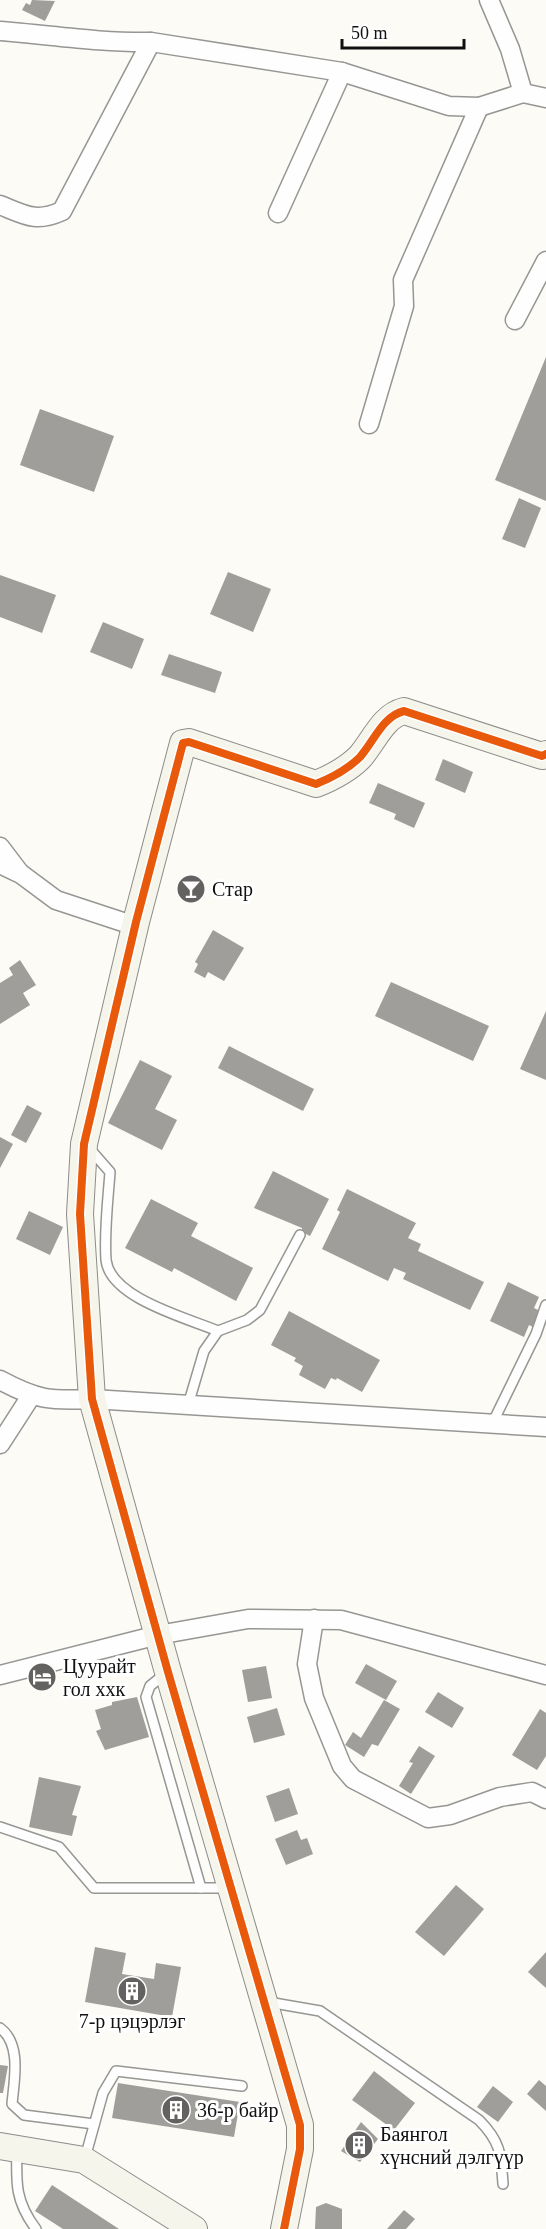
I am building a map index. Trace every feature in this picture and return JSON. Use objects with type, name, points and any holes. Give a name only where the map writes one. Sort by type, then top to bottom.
[{"type":"street","points":[[489,0],[510,48],[523,93]]},
{"type":"street","points":[[0,31],[57,35],[104,43],[151,42],[342,72],[449,106],[479,107],[523,93],[546,98]]},
{"type":"street","points":[[0,206],[34,218],[46,218],[62,212],[151,42]]},
{"type":"street","points":[[278,213],[342,72]]},
{"type":"street","points":[[369,424],[404,306],[403,280],[479,107]]},
{"type":"street","points":[[515,320],[546,261]]},
{"type":"street","points":[[284,2229],[300,2149],[300,2124],[168,1672],[92,1399],[80,1214],[84,1144],[135,926],[183,743],[189,742],[316,784],[330,779],[358,758],[392,715],[404,711],[542,756],[546,754]]},
{"type":"street","points":[[0,847],[21,874]]},
{"type":"street","points":[[0,864],[21,874],[56,900],[135,926]]},
{"type":"street","points":[[0,1380],[31,1396],[55,1401],[92,1399],[546,1427]]},
{"type":"street","points":[[0,1444],[31,1396]]},
{"type":"street","points":[[0,1676],[158,1635],[248,1619],[341,1620],[546,1675]]},
{"type":"street","points":[[314,1619],[307,1664],[314,1698],[342,1766],[353,1779],[428,1818],[450,1815],[500,1797],[532,1792],[546,1799]]},
{"type":"street","points":[[8,2147],[84,2160],[194,2229]]},
{"type":"lane","points":[[84,1144],[110,1172],[106,1262],[114,1280],[130,1294],[218,1331]]},
{"type":"lane","points":[[188,1405],[204,1351],[218,1331],[247,1320],[260,1310],[300,1235]]},
{"type":"lane","points":[[492,1424],[536,1334],[546,1305]]},
{"type":"lane","points":[[168,1672],[150,1686],[146,1697],[201,1888]]},
{"type":"lane","points":[[0,1827],[58,1847],[94,1887],[232,1888]]},
{"type":"lane","points":[[266,2002],[320,2011],[479,2120],[491,2132],[501,2149],[503,2184]]},
{"type":"lane","points":[[0,2028],[11,2042],[15,2065],[12,2104],[24,2115],[94,2124]]},
{"type":"lane","points":[[84,2160],[103,2093],[116,2071],[242,2086]]},
{"type":"lane","points":[[8,2147],[17,2195],[26,2215],[36,2229]]},
{"type":"building","points":[[32,0],[55,1],[45,21],[22,10],[26,3],[30,5]]},
{"type":"building","points":[[546,357],[546,501],[495,480]]},
{"type":"building","points":[[40,409],[114,436],[94,492],[20,465]]},
{"type":"building","points":[[519,498],[541,508],[525,548],[502,539]]},
{"type":"building","points":[[228,572],[271,589],[253,632],[210,614]]},
{"type":"building","points":[[0,575],[56,595],[42,633],[0,617]]},
{"type":"building","points":[[103,622],[144,639],[132,669],[90,652]]},
{"type":"building","points":[[169,654],[222,672],[215,693],[161,675]]},
{"type":"building","points":[[443,759],[473,772],[465,793],[435,780]]},
{"type":"building","points":[[378,783],[425,803],[414,828],[394,819],[396,814],[369,803]]},
{"type":"building","points":[[213,930],[244,948],[224,981],[208,972],[205,978],[194,972],[198,964],[195,962]]},
{"type":"building","points":[[20,960],[36,985],[23,993],[30,1005],[0,1024],[0,983],[13,975],[9,968]]},
{"type":"building","points":[[391,982],[489,1026],[473,1061],[375,1016]]},
{"type":"building","points":[[546,1011],[546,1080],[520,1069]]},
{"type":"building","points":[[229,1046],[314,1089],[303,1111],[218,1068]]},
{"type":"building","points":[[140,1060],[172,1076],[155,1109],[177,1120],[162,1150],[108,1123]]},
{"type":"building","points":[[27,1105],[42,1113],[26,1143],[11,1135]]},
{"type":"building","points":[[0,1137],[13,1144],[0,1168]]},
{"type":"building","points":[[273,1171],[329,1199],[310,1236],[302,1232],[302,1228],[254,1208]]},
{"type":"building","points":[[347,1189],[416,1223],[408,1238],[421,1244],[418,1251],[484,1282],[470,1310],[403,1279],[406,1273],[394,1268],[388,1281],[322,1249],[340,1212],[337,1210]]},
{"type":"building","points":[[151,1199],[198,1223],[191,1236],[253,1268],[236,1301],[174,1268],[172,1272],[125,1248]]},
{"type":"building","points":[[29,1211],[63,1227],[50,1255],[16,1239]]},
{"type":"building","points":[[508,1282],[539,1297],[534,1308],[542,1312],[535,1328],[529,1325],[524,1337],[490,1321]]},
{"type":"building","points":[[289,1311],[380,1360],[362,1392],[337,1378],[336,1380],[331,1378],[325,1389],[299,1375],[303,1366],[294,1361],[296,1358],[271,1345]]},
{"type":"building","points":[[366,1664],[397,1681],[386,1700],[355,1683]]},
{"type":"building","points":[[266,1666],[272,1698],[248,1702],[242,1670]]},
{"type":"building","points":[[438,1692],[464,1708],[452,1728],[425,1712]]},
{"type":"building","points":[[137,1697],[149,1737],[105,1750],[96,1731],[101,1729],[95,1710],[112,1705],[112,1702]]},
{"type":"building","points":[[384,1700],[400,1709],[378,1746],[372,1744],[364,1757],[345,1745],[353,1732],[361,1738]]},
{"type":"building","points":[[277,1708],[285,1735],[254,1743],[247,1717]]},
{"type":"building","points":[[540,1709],[546,1713],[546,1756],[537,1770],[512,1755]]},
{"type":"building","points":[[419,1746],[435,1756],[411,1794],[399,1786],[413,1763],[409,1762]]},
{"type":"building","points":[[39,1777],[81,1786],[72,1815],[77,1816],[72,1836],[29,1827]]},
{"type":"building","points":[[289,1788],[298,1814],[275,1822],[266,1796]]},
{"type":"building","points":[[297,1830],[301,1840],[307,1838],[313,1854],[286,1865],[275,1839]]},
{"type":"building","points":[[456,1885],[484,1909],[444,1956],[415,1932]]},
{"type":"building","name":"7-р цэцэрлэг","points":[[95,1947],[126,1953],[122,1974],[154,1979],[156,1963],[181,1967],[172,2017],[85,2002]]},
{"type":"building","points":[[546,1952],[546,1988],[528,1972]]},
{"type":"building","points":[[0,2065],[8,2066],[3,2093],[0,2093]]},
{"type":"building","points":[[374,2071],[415,2103],[394,2130],[352,2100]]},
{"type":"building","points":[[539,2080],[546,2086],[546,2111],[527,2094]]},
{"type":"building","name":"36-р байр","points":[[118,2083],[240,2102],[234,2137],[112,2118]]},
{"type":"building","points":[[493,2086],[513,2102],[498,2122],[477,2107]]},
{"type":"building","name":"Баянгол хүнсний дэлгүүр","points":[[361,2122],[378,2139],[360,2162],[341,2151]]},
{"type":"building","points":[[52,2185],[119,2229],[63,2229],[35,2211]]},
{"type":"building","points":[[326,2203],[342,2209],[342,2229],[315,2229],[316,2207]]},
{"type":"building","points":[[404,2210],[415,2219],[406,2229],[387,2229]]},
{"type":"cycle path","points":[[284,2229],[300,2149],[300,2125],[168,1672],[92,1399],[80,1214],[84,1144],[136,922],[183,743],[189,742],[316,784],[339,773],[360,757],[390,718],[404,711],[542,756],[546,754]]},
{"type":"place","name":"Стар","points":[[191,889]]},
{"type":"place","name":"Цуурайт гол ххк","points":[[42,1677]]},
{"type":"place","name":"7-р цэцэрлэг","points":[[132,1991]]},
{"type":"place","name":"36-р байр","points":[[176,2110]]},
{"type":"place","name":"Баянгол хүнсний дэлгүүр","points":[[359,2145]]}]
